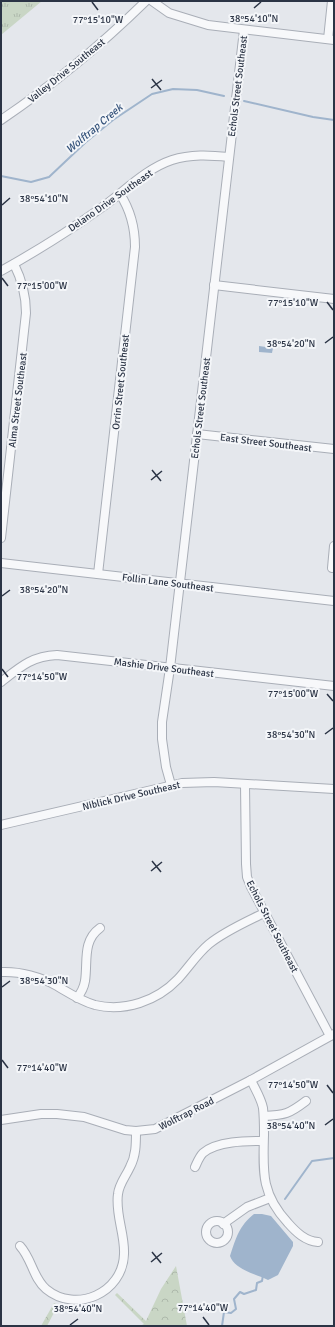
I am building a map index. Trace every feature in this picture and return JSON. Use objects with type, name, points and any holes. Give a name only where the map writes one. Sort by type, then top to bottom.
[{"type":"street","name":"Valley Drive Southeast","points":[[1,120],[81,60],[111,35],[146,1]]},
{"type":"street","points":[[152,1],[169,13],[208,25],[331,40],[332,1]]},
{"type":"street","name":"Echols Street Southeast","points":[[171,785],[166,767],[162,739],[162,722],[170,668],[244,30]]},
{"type":"street","name":"Delano Drive Southeast","points":[[1,271],[81,221],[151,170],[172,160],[195,155],[229,157]]},
{"type":"street","name":"Orrin Street Southeast","points":[[98,574],[135,246],[133,221],[127,205],[120,194]]},
{"type":"street","name":"Alma Street Southeast","points":[[1,538],[26,313],[26,300],[23,284],[14,264]]},
{"type":"street","points":[[214,285],[334,299]]},
{"type":"street","name":"East Street Southeast","points":[[197,434],[334,449]]},
{"type":"street","points":[[332,568],[334,546]]},
{"type":"street","name":"Follin Lane Southeast","points":[[1,563],[334,601]]},
{"type":"street","name":"Mashie Drive Southeast","points":[[1,682],[28,662],[46,656],[57,655],[334,686]]},
{"type":"street","name":"Niblick Drive Southeast","points":[[1,825],[171,785],[190,782],[334,789]]},
{"type":"street","name":"Echols Street Southeast","points":[[245,784],[247,877],[264,913],[332,1035]]},
{"type":"street","points":[[1,972],[18,973],[42,979],[77,998],[96,1005],[117,1007],[142,1002],[154,998],[172,985],[200,952],[209,944],[264,913]]},
{"type":"street","points":[[77,998],[84,983],[87,946],[93,934],[100,928]]},
{"type":"street","name":"Wolftrap Road","points":[[1,1120],[42,1114],[57,1114],[84,1117],[125,1130],[136,1131],[155,1129],[251,1080],[332,1035]]},
{"type":"street","points":[[251,1080],[260,1097],[264,1116],[264,1177],[270,1198],[282,1217],[296,1232],[312,1241],[318,1242]]},
{"type":"street","points":[[264,1116],[287,1114],[294,1111],[306,1101]]},
{"type":"street","points":[[20,1246],[29,1258],[37,1279],[43,1286],[55,1295],[71,1300],[88,1299],[104,1292],[112,1285],[122,1270],[124,1254],[117,1203],[118,1194],[123,1179],[134,1159],[136,1131]]},
{"type":"street","points":[[195,1167],[203,1153],[212,1148],[236,1142],[263,1141]]},
{"type":"street","points":[[224,1224],[248,1207],[270,1198]]},
{"type":"green space","points":[[1,1],[42,1],[1,35]]},
{"type":"green space","points":[[176,1266],[187,1326],[140,1326],[144,1324],[115,1295],[117,1293],[146,1321],[161,1289]]},
{"type":"green space","points":[[54,1303],[58,1305],[47,1326],[41,1326]]},
{"type":"water","points":[[259,346],[273,348],[272,353],[259,352]]},
{"type":"water","points":[[254,1214],[271,1216],[293,1242],[293,1246],[278,1275],[268,1280],[236,1265],[230,1256],[241,1228]]},
{"type":"waterway","name":"Wolftrap Creek","points":[[1,176],[31,182],[49,177],[86,142],[113,120],[152,94],[173,89],[197,90],[224,96]]},
{"type":"waterway","name":"Wolftrap Creek","points":[[244,101],[313,117],[334,120]]},
{"type":"waterway","points":[[285,1199],[312,1161],[334,1158]]},
{"type":"waterway","points":[[222,1326],[224,1312],[231,1313],[236,1309],[234,1299],[240,1292],[244,1294],[256,1290],[257,1283],[262,1281],[263,1275]]}]
